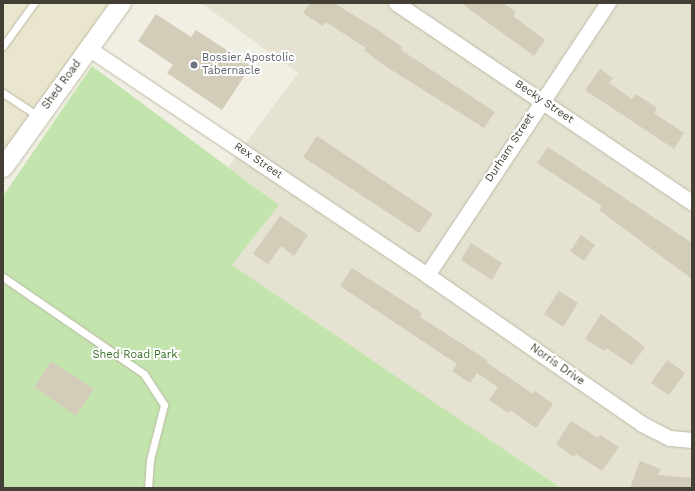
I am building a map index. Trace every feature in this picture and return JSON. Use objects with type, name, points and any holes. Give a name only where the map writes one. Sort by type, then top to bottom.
[{"type":"street","name":"Shed Road","points":[[3,167],[121,3]]},
{"type":"street","name":"Becky Street","points":[[396,3],[692,202]]},
{"type":"street","name":"Durham Street","points":[[427,275],[542,100],[608,3]]},
{"type":"street","name":"Rex Street","points":[[88,48],[427,275]]},
{"type":"street","name":"Norris Drive","points":[[427,275],[642,424],[670,438],[692,440]]},
{"type":"lane","points":[[3,46],[34,3]]},
{"type":"lane","points":[[3,93],[39,116]]},
{"type":"lane","points":[[3,277],[144,374],[164,405],[150,460],[148,488]]},
{"type":"shaded area","points":[[3,3],[121,3],[3,167]]},
{"type":"shaded area","points":[[201,3],[692,3],[692,488],[561,488],[232,265],[279,205],[228,167],[298,73]]},
{"type":"green space","name":"Shed Road Park","points":[[92,66],[279,205],[232,265],[561,488],[3,488],[3,196]]},
{"type":"building","points":[[310,3],[334,3],[378,30],[402,47],[401,50],[495,112],[484,128],[385,66],[364,50],[366,48],[326,22],[323,26],[303,13]]},
{"type":"building","points":[[461,3],[503,3],[516,12],[513,16],[545,40],[534,56]]},
{"type":"building","points":[[156,14],[191,37],[196,30],[251,66],[222,110],[167,73],[173,65],[138,41]]},
{"type":"building","points":[[600,69],[613,78],[609,83],[632,99],[636,94],[657,108],[654,113],[684,133],[674,149],[585,90]]},
{"type":"building","points":[[317,136],[433,214],[419,233],[303,157]]},
{"type":"building","points":[[548,147],[692,243],[692,279],[599,210],[602,206],[537,163]]},
{"type":"building","points":[[280,216],[308,235],[294,256],[281,246],[268,264],[253,254]]},
{"type":"building","points":[[581,235],[595,245],[584,261],[570,251]]},
{"type":"building","points":[[471,243],[502,263],[492,280],[461,260]]},
{"type":"building","points":[[352,268],[422,313],[420,317],[487,360],[486,362],[533,394],[535,391],[553,404],[536,428],[510,410],[508,413],[489,400],[498,387],[477,373],[470,383],[452,371],[457,364],[340,286]]},
{"type":"building","points":[[559,291],[578,303],[563,327],[544,314]]},
{"type":"building","points":[[601,314],[645,347],[632,365],[606,348],[604,351],[585,339]]},
{"type":"building","points":[[667,360],[685,373],[669,395],[651,383]]},
{"type":"building","points":[[51,361],[94,389],[76,416],[34,387]]},
{"type":"building","points":[[571,421],[598,438],[600,435],[619,447],[602,471],[576,454],[574,457],[556,444]]},
{"type":"building","points":[[640,461],[661,469],[658,475],[692,478],[692,488],[630,488]]},
{"type":"place","name":"Bossier Apostolic Tabernacle","points":[[194,65]]}]
